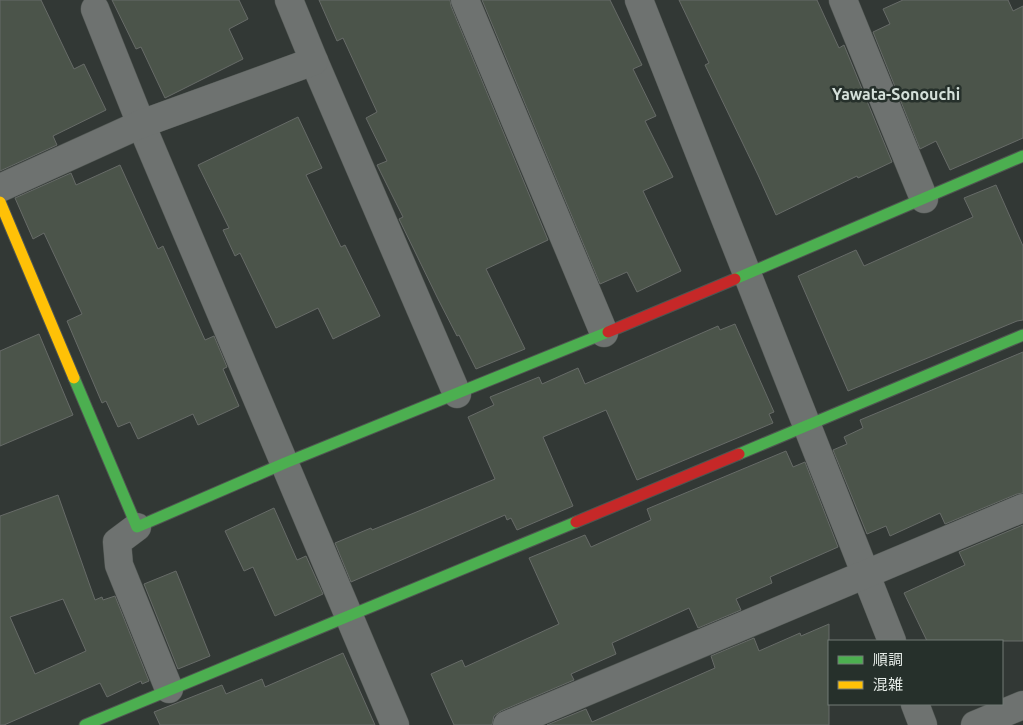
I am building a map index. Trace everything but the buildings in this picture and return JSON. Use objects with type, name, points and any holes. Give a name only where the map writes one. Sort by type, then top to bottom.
[{"type":"street","points":[[288,0],[457,394]]},
{"type":"street","points":[[465,0],[604,333]]},
{"type":"street","points":[[639,0],[892,640]]},
{"type":"street","points":[[843,0],[924,199]]},
{"type":"street","points":[[94,9],[395,725]]},
{"type":"street","points":[[0,188],[141,124],[314,61]]},
{"type":"street","points":[[169,689],[119,566],[116,542],[137,527],[285,463],[746,274],[1023,156]]},
{"type":"street","points":[[0,202],[137,527]]},
{"type":"street","points":[[85,725],[169,689],[349,617],[1023,335]]},
{"type":"street","points":[[507,725],[1023,508]]},
{"type":"street","points":[[915,705],[923,725]]},
{"type":"street","points":[[975,725],[1023,705]]},
{"type":"traffic: fast","points":[[735,279],[1023,156]]},
{"type":"traffic: fast","points":[[74,378],[137,527],[285,463],[608,332]]},
{"type":"traffic: fast","points":[[739,454],[1023,335]]},
{"type":"traffic: fast","points":[[85,725],[576,522]]},
{"type":"traffic: slow","points":[[0,202],[74,378]]},
{"type":"traffic: jam","points":[[608,332],[735,279]]},
{"type":"traffic: jam","points":[[576,522],[739,454]]},
{"type":"district","name":"Yawata-Sonouchi","points":[[896,94]]}]
